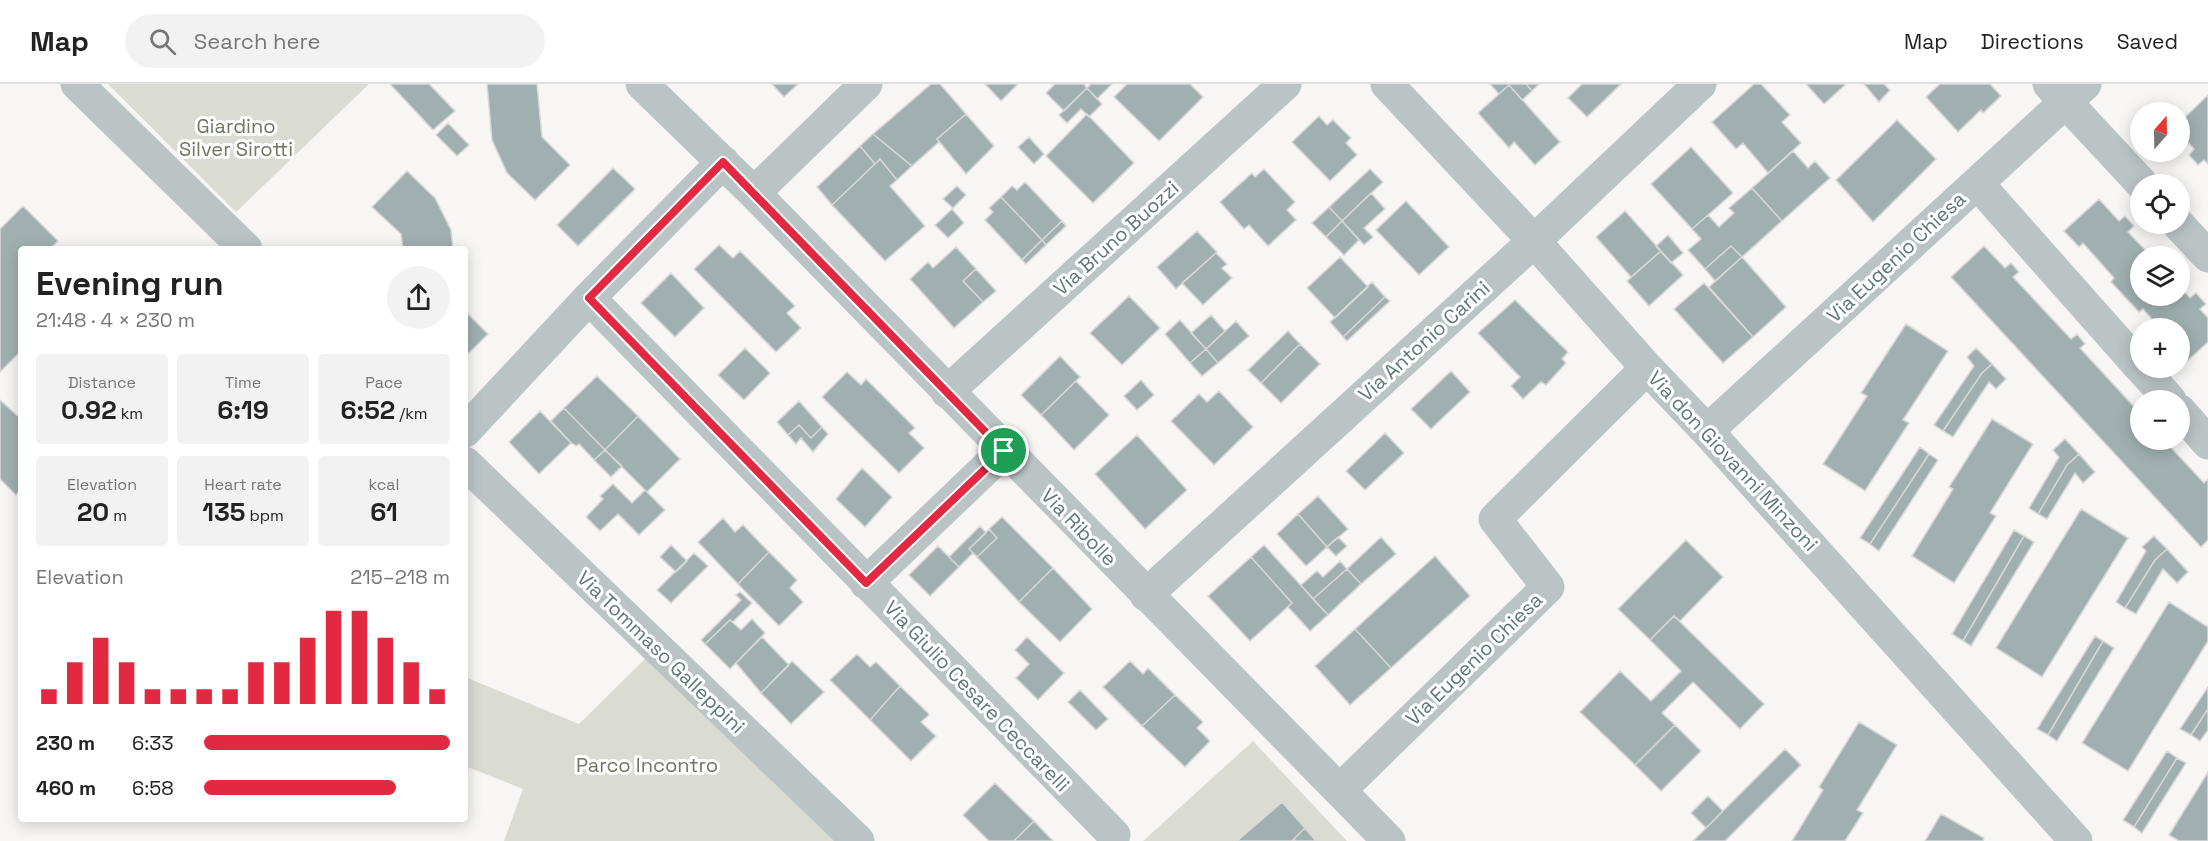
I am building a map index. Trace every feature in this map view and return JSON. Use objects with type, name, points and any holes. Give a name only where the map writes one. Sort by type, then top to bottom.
[{"type":"street","points":[[77,84],[243,246]]},
{"type":"street","name":"Via Ribolle","points":[[642,84],[754,193],[1004,451],[1389,841]]},
{"type":"street","points":[[754,193],[866,84]]},
{"type":"street","name":"Via Bruno Buozzi","points":[[947,392],[1285,84]]},
{"type":"street","name":"Via don Giovanni Minzoni","points":[[1387,84],[1707,431],[2076,841]]},
{"type":"street","name":"Via Antonio Carini","points":[[1146,595],[1534,241],[1700,84]]},
{"type":"street","points":[[2067,90],[2134,174]]},
{"type":"street","name":"Via Eugenio Chiesa","points":[[1707,431],[1977,183],[2067,90]]},
{"type":"street","points":[[468,427],[589,298],[723,162]]},
{"type":"street","points":[[1977,183],[2130,355]]},
{"type":"street","points":[[2187,234],[2208,256]]},
{"type":"street","name":"Via Giulio Cesare Ceccarelli","points":[[589,298],[1114,835]]},
{"type":"street","name":"Via Eugenio Chiesa","points":[[1340,790],[1548,587],[1495,519],[1647,368]]},
{"type":"street","points":[[2151,378],[2161,390]]},
{"type":"street","points":[[2190,422],[2208,443]]},
{"type":"street","points":[[866,583],[1004,451]]},
{"type":"street","name":"Via Tommaso Galleppini","points":[[468,466],[858,841]]},
{"type":"green space","name":"Giardino Silver Sirotti","points":[[108,84],[369,84],[236,212]]},
{"type":"green space","name":"Parco Incontro","points":[[646,658],[836,841],[504,841],[523,789],[468,767],[468,678],[579,724]]},
{"type":"green space","points":[[1253,741],[1347,841],[1143,841]]},
{"type":"building","points":[[390,84],[429,84],[455,111],[433,130]]},
{"type":"building","points":[[487,84],[537,84],[542,137],[570,165],[535,200],[507,173],[492,140]]},
{"type":"building","points":[[772,84],[798,84],[784,97]]},
{"type":"building","points":[[931,84],[940,84],[966,114],[937,139],[939,142],[912,166],[873,134]]},
{"type":"building","points":[[985,84],[1018,84],[1001,101]]},
{"type":"building","points":[[1055,84],[1084,84],[1087,88],[1064,111],[1046,93]]},
{"type":"building","points":[[1091,84],[1112,84],[1097,99],[1087,88]]},
{"type":"building","points":[[1127,84],[1190,84],[1203,97],[1159,141],[1114,97]]},
{"type":"building","points":[[1490,84],[1526,84],[1532,91],[1522,100],[1509,85],[1499,94]]},
{"type":"building","points":[[1526,84],[1539,84],[1532,91]]},
{"type":"building","points":[[1582,84],[1621,84],[1587,117],[1568,98]]},
{"type":"building","points":[[1754,84],[1761,84],[1790,115],[1782,122],[1801,143],[1768,173],[1743,143],[1736,149],[1712,122]]},
{"type":"building","points":[[1806,84],[1844,84],[1845,85],[1824,104]]},
{"type":"building","points":[[1864,84],[1884,84],[1890,90],[1879,102]]},
{"type":"building","points":[[1940,84],[1990,84],[2001,96],[1983,113],[1981,110],[1958,132],[1926,97]]},
{"type":"building","points":[[1509,85],[1560,142],[1535,165],[1514,142],[1509,148],[1478,113]]},
{"type":"building","points":[[1087,88],[1102,104],[1089,117],[1081,109],[1067,123],[1059,115]]},
{"type":"building","points":[[2208,95],[2208,164],[2204,160],[2198,165],[2190,156],[2194,149],[2190,144],[2190,112]]},
{"type":"building","points":[[966,114],[994,146],[966,174],[937,139]]},
{"type":"building","points":[[1087,114],[1134,163],[1093,203],[1046,156]]},
{"type":"building","points":[[1319,116],[1327,125],[1333,120],[1351,138],[1346,143],[1357,155],[1330,181],[1292,142]]},
{"type":"building","points":[[1897,120],[1936,159],[1873,222],[1836,180]]},
{"type":"building","points":[[448,123],[469,145],[457,156],[436,135]]},
{"type":"building","points":[[873,134],[912,166],[897,180],[880,159],[875,164],[860,146]]},
{"type":"building","points":[[1029,137],[1044,154],[1034,164],[1018,147]]},
{"type":"building","points":[[860,146],[875,164],[832,205],[817,187]]},
{"type":"building","points":[[1691,147],[1733,193],[1692,229],[1651,184]]},
{"type":"building","points":[[1793,151],[1808,168],[1815,161],[1830,178],[1782,221],[1752,188]]},
{"type":"building","points":[[880,159],[897,180],[890,186],[925,226],[885,261],[832,205]]},
{"type":"building","points":[[613,168],[635,189],[578,246],[557,225]]},
{"type":"building","points":[[1264,169],[1295,202],[1287,210],[1296,220],[1268,246],[1249,225],[1244,229],[1220,202],[1252,173],[1255,177]]},
{"type":"building","points":[[1370,169],[1383,182],[1342,221],[1329,207]]},
{"type":"building","points":[[407,171],[435,198],[451,230],[453,246],[403,246],[401,234],[372,207]]},
{"type":"building","points":[[1025,182],[1062,221],[1042,240],[1001,197],[1012,186],[1017,190]]},
{"type":"building","points":[[957,186],[966,195],[953,208],[943,199]]},
{"type":"building","points":[[1752,188],[1782,221],[1742,257],[1731,246],[1705,269],[1688,250],[1701,239],[1692,229],[1708,215],[1719,227],[1734,213],[1729,208]]},
{"type":"building","points":[[1371,193],[1385,209],[1364,228],[1373,237],[1364,245],[1342,221]]},
{"type":"building","points":[[1001,197],[1042,240],[1022,260],[985,220],[993,212],[989,208]]},
{"type":"building","points":[[2099,199],[2119,221],[2125,216],[2130,222],[2128,232],[2141,246],[2130,246],[2130,302],[2111,282],[2114,278],[2083,243],[2079,247],[2064,231]]},
{"type":"building","points":[[1406,201],[1449,247],[1419,275],[1376,230]]},
{"type":"building","points":[[23,206],[58,241],[53,246],[18,246],[18,354],[0,372],[0,229]]},
{"type":"building","points":[[1329,207],[1342,221],[1326,237],[1312,223]]},
{"type":"building","points":[[952,209],[964,223],[948,238],[935,225]]},
{"type":"building","points":[[1625,211],[1661,251],[1631,277],[1596,237]]},
{"type":"building","points":[[1062,221],[1066,226],[1046,245],[1042,240]]},
{"type":"building","points":[[1342,221],[1359,240],[1344,255],[1326,237]]},
{"type":"building","points":[[1197,231],[1217,252],[1176,289],[1157,267]]},
{"type":"building","points":[[1668,235],[1683,253],[1671,263],[1656,246]]},
{"type":"building","points":[[1042,240],[1046,245],[1026,264],[1022,260]]},
{"type":"building","points":[[719,245],[733,258],[740,251],[795,306],[787,313],[801,328],[776,352],[694,269]]},
{"type":"building","points":[[1731,246],[1742,257],[1715,281],[1705,269]]},
{"type":"building","points":[[1984,246],[2005,268],[2011,263],[2019,272],[2013,277],[2071,339],[2077,334],[2085,344],[2080,348],[2130,402],[2130,450],[2173,450],[2204,483],[2208,479],[2208,540],[2201,547],[1951,277]]},
{"type":"building","points":[[956,247],[976,269],[963,281],[983,302],[954,328],[910,279],[928,262],[933,268]]},
{"type":"building","points":[[1661,251],[1683,275],[1649,306],[1627,281]]},
{"type":"building","points":[[1216,253],[1227,264],[1222,268],[1232,278],[1203,305],[1182,283]]},
{"type":"building","points":[[1340,257],[1368,287],[1335,318],[1307,288]]},
{"type":"building","points":[[1742,257],[1786,307],[1753,337],[1709,287]]},
{"type":"building","points":[[976,269],[996,291],[983,302],[963,281]]},
{"type":"building","points":[[671,273],[704,308],[675,337],[641,303]]},
{"type":"building","points":[[1372,282],[1385,297],[1343,337],[1330,322]]},
{"type":"building","points":[[1704,283],[1753,337],[1723,363],[1674,309]]},
{"type":"building","points":[[2196,293],[2206,304],[2200,309],[2208,318],[2208,342],[2190,358],[2190,318],[2151,318],[2143,309],[2139,312],[2133,306],[2190,306],[2190,298]]},
{"type":"building","points":[[1129,296],[1160,328],[1122,365],[1090,333]]},
{"type":"building","points":[[1385,297],[1390,301],[1347,341],[1343,337]]},
{"type":"building","points":[[1515,300],[1568,352],[1562,359],[1566,363],[1546,385],[1541,382],[1523,399],[1511,386],[1520,377],[1478,333]]},
{"type":"building","points":[[468,314],[488,334],[468,354]]},
{"type":"building","points":[[1211,315],[1225,331],[1206,349],[1191,333]]},
{"type":"building","points":[[1180,320],[1206,349],[1190,363],[1165,334]]},
{"type":"building","points":[[1236,321],[1249,336],[1218,363],[1206,349]]},
{"type":"building","points":[[1906,324],[1948,351],[1903,420],[1909,423],[1865,491],[1823,464],[1867,396],[1861,393]]},
{"type":"building","points":[[1288,331],[1300,344],[1261,383],[1248,370]]},
{"type":"building","points":[[1300,344],[1320,364],[1281,403],[1261,383]]},
{"type":"building","points":[[745,348],[770,373],[744,400],[718,375]]},
{"type":"building","points":[[1976,348],[1992,364],[1982,373],[1943,431],[1934,425],[1974,366],[1967,357]]},
{"type":"building","points":[[1206,349],[1218,363],[1202,376],[1190,363]]},
{"type":"building","points":[[1060,356],[1080,377],[1041,415],[1021,395]]},
{"type":"building","points":[[1992,364],[2006,379],[1996,389],[1989,382],[1953,437],[1943,431],[1982,373]]},
{"type":"building","points":[[1451,371],[1470,392],[1431,429],[1411,409]]},
{"type":"building","points":[[847,372],[861,385],[866,379],[915,428],[909,433],[924,448],[899,473],[822,397]]},
{"type":"building","points":[[597,376],[638,416],[605,450],[564,408]]},
{"type":"building","points":[[1141,380],[1154,395],[1137,410],[1124,396]]},
{"type":"building","points":[[1076,381],[1109,415],[1074,450],[1041,415]]},
{"type":"building","points":[[1219,391],[1253,427],[1214,465],[1171,421],[1199,394],[1207,402]]},
{"type":"building","points":[[0,400],[18,416],[18,493],[16,495],[0,479]]},
{"type":"building","points":[[799,401],[822,427],[811,438],[799,425],[788,435],[777,422]]},
{"type":"building","points":[[564,408],[605,450],[594,460],[579,444],[576,446],[571,443],[551,421]]},
{"type":"building","points":[[540,411],[571,443],[539,474],[509,442]]},
{"type":"building","points":[[638,416],[680,459],[647,492],[605,450]]},
{"type":"building","points":[[1992,419],[2033,444],[1990,513],[1996,516],[1954,583],[1912,556],[1953,489],[1949,487]]},
{"type":"building","points":[[799,425],[811,438],[822,427],[828,434],[813,452],[801,438],[796,444],[788,435]]},
{"type":"building","points":[[1385,433],[1404,453],[1365,490],[1346,471]]},
{"type":"building","points":[[1137,435],[1187,490],[1145,529],[1095,474]]},
{"type":"building","points":[[2065,439],[2079,454],[2067,465],[2038,514],[2029,508],[2059,457],[2053,450]]},
{"type":"building","points":[[1920,447],[1929,454],[1870,544],[1860,538]]},
{"type":"building","points":[[605,450],[622,466],[611,477],[594,460]]},
{"type":"building","points":[[1929,454],[1938,460],[1879,551],[1870,544]]},
{"type":"building","points":[[2079,454],[2095,472],[2083,483],[2075,473],[2047,519],[2038,514],[2067,465]]},
{"type":"building","points":[[862,468],[892,497],[865,527],[836,499]]},
{"type":"building","points":[[613,484],[632,503],[645,490],[665,510],[639,535],[618,514],[600,531],[586,517],[603,499],[600,496]]},
{"type":"building","points":[[1318,496],[1348,529],[1327,547],[1298,514]]},
{"type":"building","points":[[2081,509],[2128,538],[2042,677],[1996,648]]},
{"type":"building","points":[[1298,514],[1327,547],[1306,566],[1277,534]]},
{"type":"building","points":[[1002,517],[1053,568],[1019,602],[977,557],[997,538],[989,529]]},
{"type":"building","points":[[723,518],[735,532],[743,525],[769,552],[738,584],[698,542]]},
{"type":"building","points":[[980,526],[986,533],[969,549],[973,553],[959,567],[949,557]]},
{"type":"building","points":[[989,529],[997,538],[977,557],[969,549]]},
{"type":"building","points":[[2014,530],[2024,536],[1963,641],[1952,634]]},
{"type":"building","points":[[2024,536],[2034,542],[1971,646],[1963,641]]},
{"type":"building","points":[[2154,536],[2167,549],[2155,560],[2125,608],[2116,602],[2146,551],[2142,547]]},
{"type":"building","points":[[1338,537],[1347,546],[1336,556],[1327,547]]},
{"type":"building","points":[[1381,537],[1396,554],[1361,584],[1347,569]]},
{"type":"building","points":[[1686,540],[1723,577],[1680,621],[1674,616],[1650,640],[1618,609]]},
{"type":"building","points":[[671,545],[687,561],[676,572],[660,557]]},
{"type":"building","points":[[1264,545],[1328,615],[1310,631],[1288,607],[1292,603],[1251,557]]},
{"type":"building","points":[[938,546],[959,567],[930,596],[909,575]]},
{"type":"building","points":[[2167,549],[2188,572],[2177,583],[2163,569],[2136,614],[2125,608],[2155,560]]},
{"type":"building","points":[[769,552],[797,580],[790,588],[803,602],[779,626],[738,584]]},
{"type":"building","points":[[694,553],[708,566],[671,603],[657,590]]},
{"type":"building","points":[[1435,556],[1470,596],[1391,668],[1355,629]]},
{"type":"building","points":[[1251,557],[1292,603],[1250,641],[1208,596]]},
{"type":"building","points":[[1340,561],[1347,569],[1313,599],[1301,585],[1317,571],[1323,577]]},
{"type":"building","points":[[1053,568],[1092,609],[1060,642],[1019,602]]},
{"type":"building","points":[[1347,569],[1361,584],[1328,615],[1313,599]]},
{"type":"building","points":[[740,592],[752,603],[733,622],[730,620],[705,644],[701,640],[741,600],[736,595]]},
{"type":"building","points":[[2169,602],[2208,627],[2208,641],[2128,771],[2082,743]]},
{"type":"building","points":[[1674,616],[1764,704],[1740,729],[1693,682],[1662,713],[1675,725],[1635,765],[1580,712],[1620,671],[1651,701],[1681,671],[1650,640]]},
{"type":"building","points":[[752,619],[765,633],[730,669],[705,644],[730,620],[741,630]]},
{"type":"building","points":[[1355,629],[1391,668],[1350,705],[1315,666]]},
{"type":"building","points":[[2095,636],[2103,641],[2048,735],[2037,729]]},
{"type":"building","points":[[762,637],[789,665],[761,693],[736,663]]},
{"type":"building","points":[[1027,637],[1064,673],[1038,700],[1016,678],[1029,664],[1015,650]]},
{"type":"building","points":[[2103,641],[2114,648],[2057,741],[2048,735]]},
{"type":"building","points":[[857,654],[870,667],[876,662],[900,686],[870,720],[830,680]]},
{"type":"building","points":[[792,661],[824,692],[791,724],[761,693]]},
{"type":"building","points":[[1130,661],[1143,674],[1148,668],[1175,695],[1142,726],[1103,687]]},
{"type":"building","points":[[900,686],[928,713],[929,715],[921,722],[936,736],[911,761],[870,720]]},
{"type":"building","points":[[2208,687],[2208,709],[2191,735],[2180,729]]},
{"type":"building","points":[[1080,690],[1108,719],[1096,730],[1068,702]]},
{"type":"building","points":[[1175,695],[1203,722],[1197,728],[1210,741],[1185,767],[1142,726]]},
{"type":"building","points":[[2208,709],[2208,730],[2200,741],[2191,735]]},
{"type":"building","points":[[1859,722],[1897,745],[1857,810],[1863,813],[1845,841],[1792,841],[1823,790],[1819,787]]},
{"type":"building","points":[[1675,725],[1701,751],[1661,791],[1635,765]]},
{"type":"building","points":[[1785,749],[1801,765],[1725,841],[1693,841]]},
{"type":"building","points":[[2167,751],[2177,758],[2134,827],[2123,820]]},
{"type":"building","points":[[2177,758],[2186,763],[2142,833],[2134,827]]},
{"type":"building","points":[[2208,772],[2208,841],[2179,841],[2169,835]]},
{"type":"building","points":[[995,783],[1034,821],[1014,841],[989,841],[963,815]]},
{"type":"building","points":[[1708,796],[1723,811],[1706,828],[1691,813]]},
{"type":"building","points":[[1282,802],[1305,828],[1294,839],[1291,841],[1237,841]]},
{"type":"building","points":[[1941,814],[1984,838],[1983,841],[1925,841]]},
{"type":"building","points":[[1034,821],[1053,841],[1014,841]]},
{"type":"building","points":[[1305,828],[1316,841],[1296,841],[1294,839]]},
{"type":"route","points":[[723,162],[1004,451],[866,583],[589,298],[723,162]]}]
